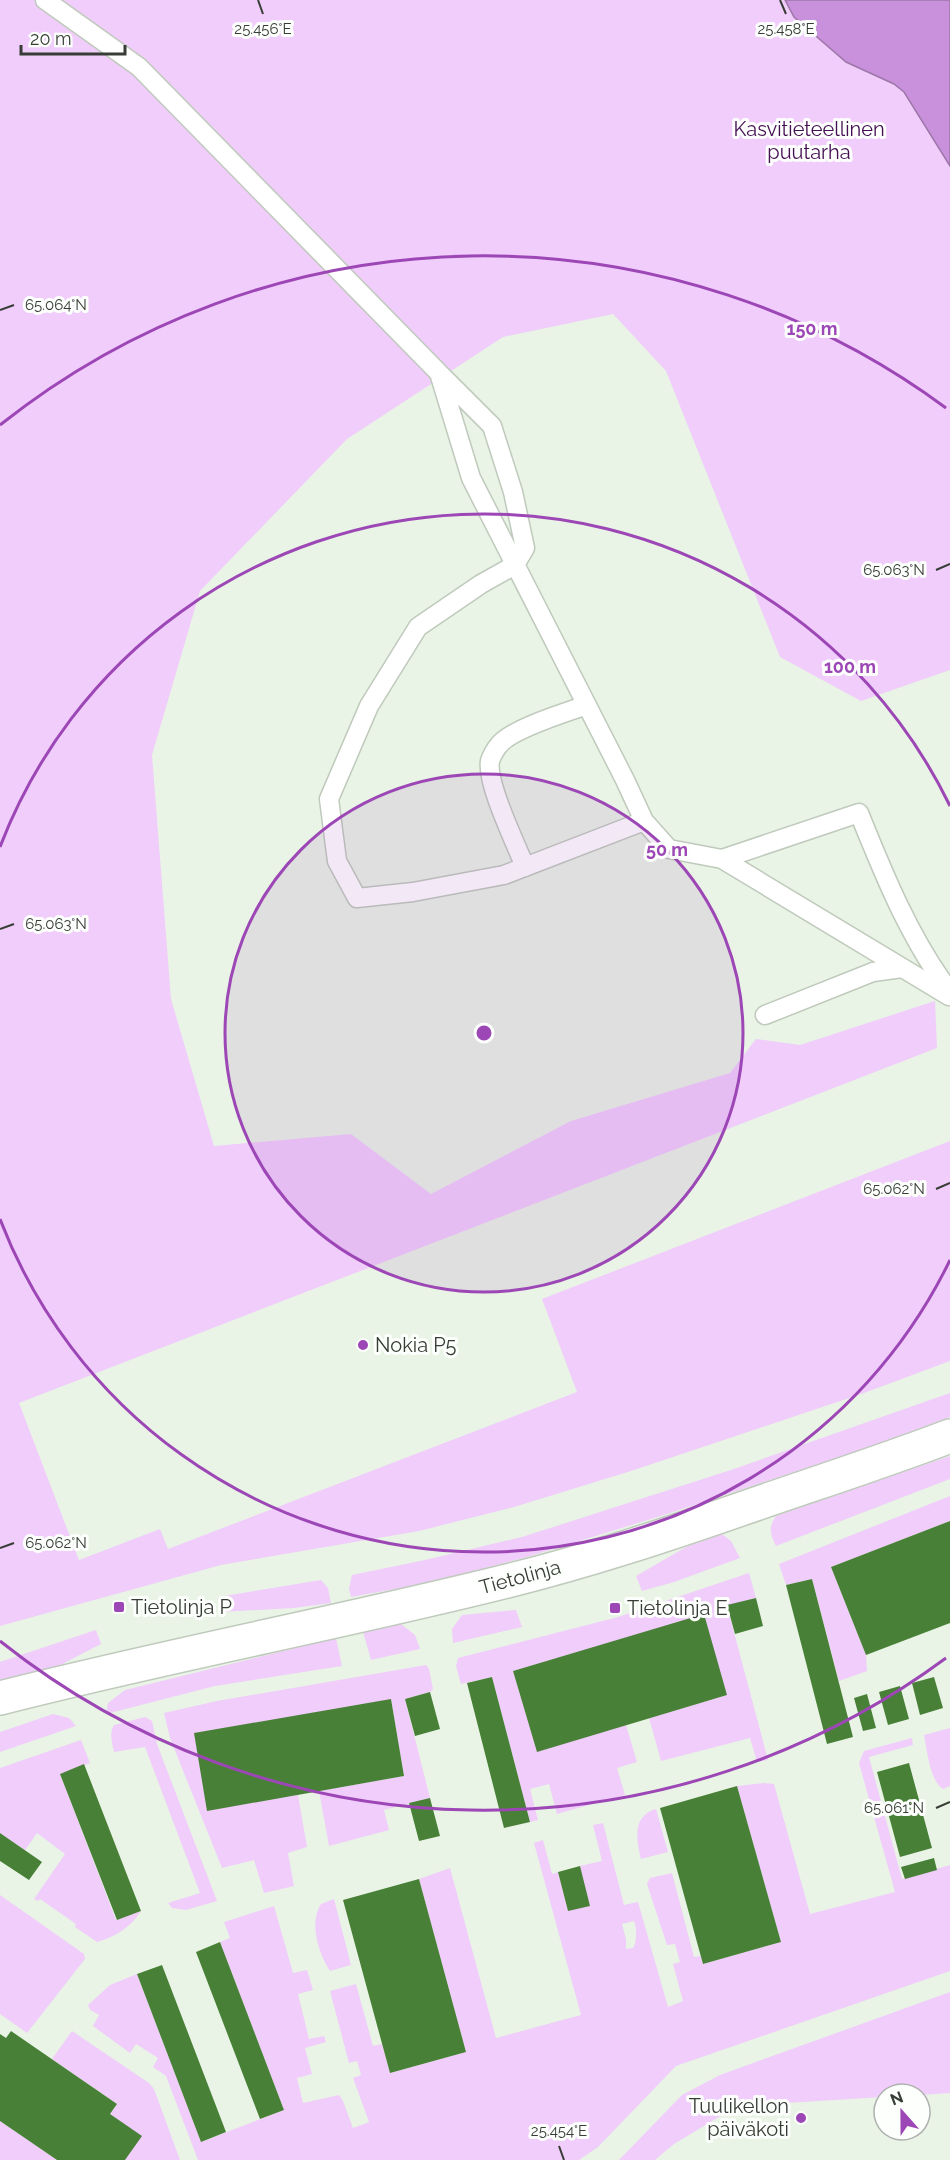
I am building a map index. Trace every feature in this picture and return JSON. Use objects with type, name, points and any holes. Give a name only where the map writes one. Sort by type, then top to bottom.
[{"type":"street","name":"Tietolinja","points":[[0,1698],[78,1678],[509,1581],[670,1534],[885,1461],[950,1436]]},
{"type":"street","name":"Tietolinja","points":[[0,1713],[78,1678]]},
{"type":"lane","points":[[45,0],[138,68],[492,426],[513,492],[525,548],[515,565],[481,584],[418,627],[369,706],[329,799],[337,861],[357,898],[413,892],[504,875],[644,821]]},
{"type":"lane","points":[[439,373],[471,478],[644,821],[669,849],[722,859],[950,997]]},
{"type":"lane","points":[[525,867],[499,801],[490,761],[500,743],[532,725],[587,705]]},
{"type":"lane","points":[[722,859],[859,813],[880,867],[928,963],[950,992]]},
{"type":"lane","points":[[765,1015],[873,972],[902,968]]},
{"type":"green space","name":"Kasvitieteellinen puutarha","points":[[0,0],[950,0],[950,670],[861,701],[780,657],[666,371],[613,314],[503,337],[347,439],[200,591],[152,755],[171,999],[214,1146],[351,1134],[431,1194],[571,1121],[730,1073],[756,1039],[800,1045],[935,1001],[937,1048],[19,1403],[79,1560],[160,1529],[168,1549],[577,1392],[542,1299],[950,1141],[950,1361],[864,1393],[631,1471],[514,1507],[419,1531],[221,1565],[0,1626]]},
{"type":"green space","points":[[950,1393],[950,1417],[879,1444],[664,1515],[527,1557],[429,1583],[351,1597],[349,1589],[352,1575],[522,1537],[731,1470]]},
{"type":"green space","points":[[950,1456],[950,1479],[776,1546],[772,1538],[772,1524],[776,1516]]},
{"type":"green space","points":[[950,1496],[950,1521],[831,1567],[866,1655],[867,1671],[839,1681],[812,1579],[786,1585],[779,1564]]},
{"type":"green space","points":[[722,1534],[731,1541],[740,1558],[642,1591],[636,1576],[686,1547]]},
{"type":"green space","points":[[749,1573],[756,1598],[727,1606],[768,1760],[757,1762],[750,1738],[661,1761],[649,1718],[727,1695],[701,1616],[513,1671],[537,1751],[626,1725],[637,1762],[617,1768],[625,1795],[557,1814],[549,1784],[530,1789],[538,1820],[530,1822],[492,1677],[461,1684],[456,1666],[458,1658],[618,1617]]},
{"type":"green space","points":[[321,1580],[328,1588],[331,1603],[294,1608],[221,1612],[218,1597]]},
{"type":"green space","points":[[516,1610],[522,1627],[453,1643],[452,1629],[462,1615]]},
{"type":"green space","points":[[401,1624],[415,1635],[420,1649],[371,1660],[363,1632]]},
{"type":"green space","points":[[96,1630],[101,1644],[45,1673],[0,1685],[0,1662]]},
{"type":"green space","points":[[336,1638],[342,1666],[215,1686],[106,1714],[108,1703],[125,1690]]},
{"type":"green space","points":[[426,1665],[433,1689],[430,1692],[405,1699],[430,1798],[384,1810],[389,1830],[329,1846],[319,1791],[404,1776],[391,1699],[207,1810],[298,1795],[307,1847],[288,1853],[294,1886],[264,1893],[254,1860],[222,1868],[170,1738],[164,1713],[217,1701]]},
{"type":"green space","points":[[53,1714],[69,1718],[76,1726],[0,1752],[0,1732]]},
{"type":"green space","points":[[145,1717],[152,1721],[157,1744],[217,1901],[186,1910],[172,1908],[168,1903],[200,1893],[145,1747],[114,1752],[112,1742],[114,1725]]},
{"type":"green space","points":[[950,1728],[950,1786],[943,1789],[932,1772],[924,1735]]},
{"type":"green space","points":[[912,1738],[913,1745],[869,1757],[902,1879],[950,1865],[950,1971],[676,2066],[598,2147],[579,2160],[198,2160],[166,2076],[153,2067],[158,2058],[136,2044],[130,2053],[93,2026],[99,2015],[90,2010],[88,2005],[110,1985],[137,1974],[201,2142],[284,2110],[220,1942],[230,1938],[224,1922],[274,1906],[293,1973],[307,1970],[313,1990],[298,1994],[309,2039],[324,2036],[326,2042],[305,2048],[312,2074],[297,2078],[303,2103],[339,2095],[353,2128],[369,2122],[353,2078],[361,2075],[357,2061],[349,2063],[330,1991],[356,1984],[373,2046],[382,2044],[390,2073],[466,2052],[419,1879],[450,1868],[496,2038],[581,2015],[534,1843],[543,1840],[552,1874],[558,1872],[568,1911],[580,1866],[602,1861],[593,1825],[603,1823],[624,1905],[638,1902],[668,2007],[683,2001],[673,1964],[680,1962],[675,1944],[667,1945],[647,1884],[650,1878],[672,1873],[694,1957],[701,1956],[703,1964],[781,1942],[737,1786],[774,1784],[810,1914],[895,1892],[859,1763],[864,1751]],"holes":[[[634,1921],[636,1935],[633,1948],[626,1949],[622,1924]]]},
{"type":"green space","points":[[81,1740],[90,1763],[60,1774],[116,1920],[141,1911],[122,1931],[97,1942],[40,1899],[38,1901],[34,1899],[65,1854],[37,1833],[25,1850],[0,1833],[0,1768]]},
{"type":"green space","points":[[656,1809],[668,1852],[641,1859],[637,1837],[639,1823],[648,1812]]},
{"type":"green space","points":[[0,1895],[84,1954],[85,1959],[27,2033],[0,2014]]},
{"type":"green space","points":[[334,1899],[351,1965],[330,1971],[322,1956],[315,1929],[317,1912],[321,1904]]},
{"type":"green space","points":[[950,1992],[950,2093],[932,2094],[932,2082],[872,2082],[872,2098],[737,2106],[674,2144],[655,2160],[619,2160],[682,2095],[720,2075]]},
{"type":"green space","points":[[72,2031],[149,2083],[154,2089],[180,2160],[125,2160],[141,2136],[110,2114],[117,2104],[52,2059]]},
{"type":"green space","points":[[0,2121],[57,2160],[0,2160]]},
{"type":"shaded area","points":[[785,0],[950,0],[950,166],[904,92],[894,84],[846,62],[794,17]]},
{"type":"building","points":[[950,1521],[950,1623],[866,1655],[831,1567]]},
{"type":"building","points":[[812,1579],[853,1737],[827,1744],[786,1585]]},
{"type":"building","points":[[756,1598],[763,1626],[735,1634],[727,1605]]},
{"type":"building","points":[[704,1614],[727,1695],[537,1752],[513,1671]]},
{"type":"building","points":[[492,1677],[530,1822],[504,1828],[467,1683]]},
{"type":"building","points":[[934,1677],[943,1708],[920,1715],[912,1683]]},
{"type":"building","points":[[900,1686],[909,1719],[888,1725],[879,1692]]},
{"type":"building","points":[[430,1692],[440,1729],[415,1736],[405,1699]]},
{"type":"building","points":[[867,1694],[876,1728],[863,1731],[854,1698]]},
{"type":"building","points":[[391,1699],[404,1776],[207,1811],[194,1733]]},
{"type":"building","points":[[909,1763],[932,1848],[900,1857],[877,1772]]},
{"type":"building","points":[[84,1764],[141,1911],[117,1920],[60,1774]]},
{"type":"building","points":[[737,1786],[781,1942],[703,1964],[660,1808]]},
{"type":"building","points":[[430,1798],[440,1836],[419,1841],[409,1803]]},
{"type":"building","points":[[0,1833],[42,1862],[29,1880],[0,1861]]},
{"type":"building","points":[[934,1858],[937,1870],[905,1879],[901,1867]]},
{"type":"building","points":[[580,1866],[590,1906],[568,1911],[558,1872]]},
{"type":"building","points":[[419,1879],[466,2052],[390,2073],[343,1900]]},
{"type":"building","points":[[220,1942],[284,2110],[260,2119],[196,1952]]},
{"type":"building","points":[[162,1965],[226,2132],[201,2142],[137,1974]]},
{"type":"building","points":[[11,2031],[117,2104],[110,2114],[142,2136],[125,2160],[57,2160],[0,2121],[0,2034],[6,2038]]},
{"type":"place","name":"Nokia P5","points":[[363,1345]]},
{"type":"place","name":"Tietolinja P","points":[[119,1607]]},
{"type":"place","name":"Tietolinja E","points":[[615,1608]]},
{"type":"place","name":"Tuulikellon päiväkoti","points":[[801,2118]]}]
